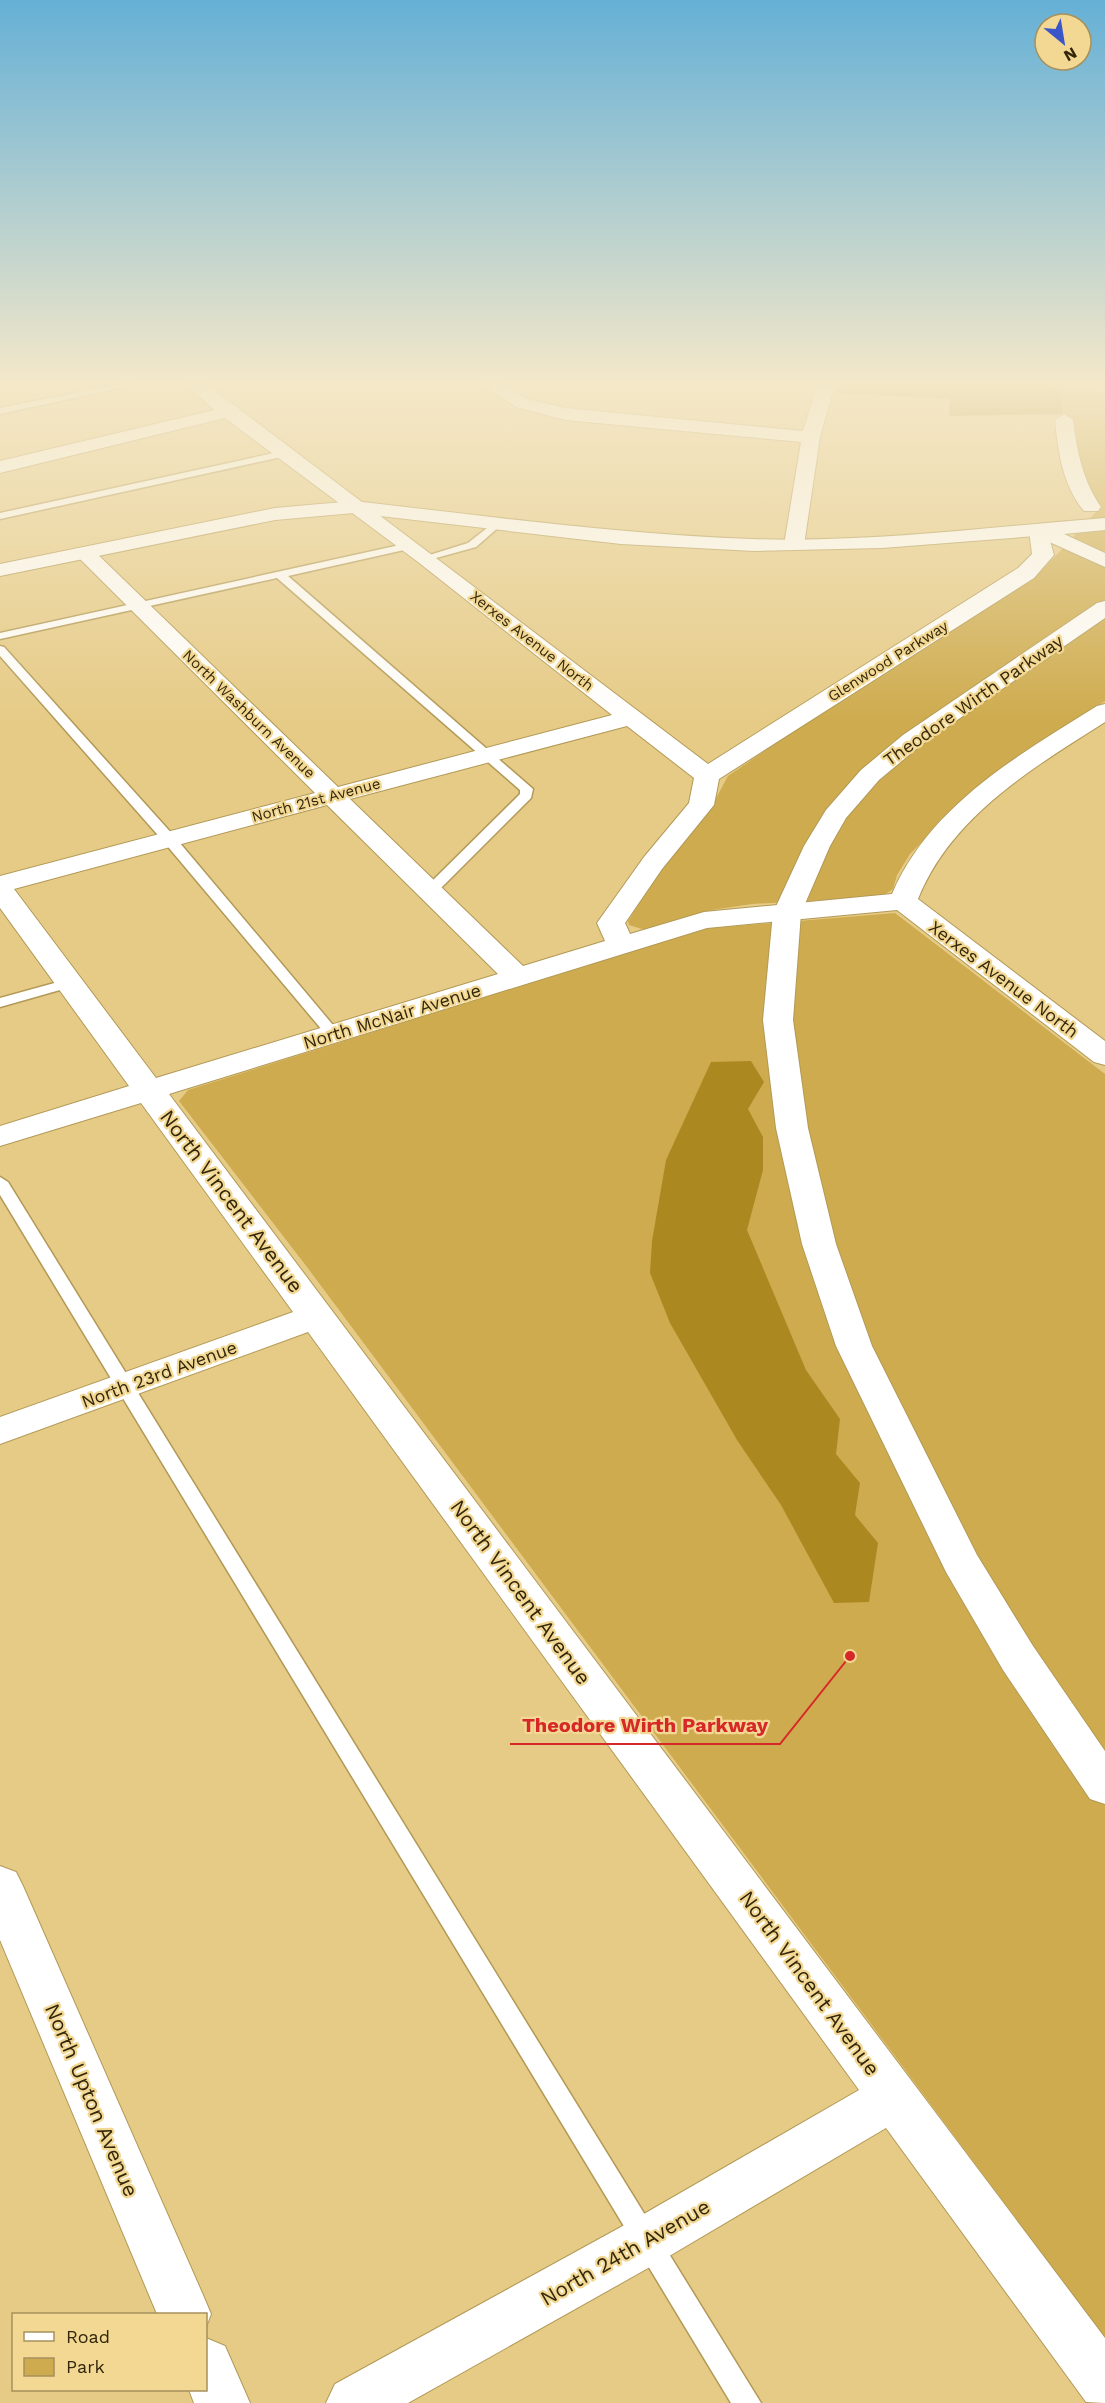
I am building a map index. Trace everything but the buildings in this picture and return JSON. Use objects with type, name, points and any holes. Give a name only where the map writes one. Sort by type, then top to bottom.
[{"type":"street","name":"Xerxes Avenue North","points":[[339,496],[417,552],[707,776]]},
{"type":"street","points":[[794,545],[802,496]]},
{"type":"street","points":[[1082,496],[1083,499],[1098,504]]},
{"type":"street","points":[[1039,530],[1098,504]]},
{"type":"street","points":[[0,570],[275,514],[354,507],[621,538],[794,545],[882,542],[1105,524]]},
{"type":"street","points":[[1039,530],[1105,561]]},
{"type":"street","name":"Glenwood Parkway","points":[[707,776],[1026,573],[1043,555],[1039,530]]},
{"type":"street","name":"North Washburn Avenue","points":[[84,552],[518,977]]},
{"type":"street","name":"Theodore Wirth Parkway","points":[[1100,617],[941,720],[870,775],[835,815],[817,846],[787,913],[778,1020],[792,1128],[819,1244],[854,1346],[960,1561],[1018,1658],[1105,1786]]},
{"type":"street","points":[[787,913],[903,901],[908,882],[919,862],[958,819],[1011,774],[1105,711]]},
{"type":"street","name":"North 21st Avenue","points":[[0,884],[631,717]]},
{"type":"street","points":[[621,945],[611,923],[653,863],[701,805],[706,790],[707,776]]},
{"type":"street","name":"North Vincent Avenue","points":[[0,889],[1105,2383]]},
{"type":"street","name":"Xerxes Avenue North","points":[[903,901],[1105,1056]]},
{"type":"street","name":"North McNair Avenue","points":[[0,1137],[704,920],[787,913]]},
{"type":"street","name":"North 23rd Avenue","points":[[0,1431],[318,1316]]},
{"type":"street","name":"North Upton Avenue","points":[[0,1886],[184,2313]]},
{"type":"street","name":"North 24th Avenue","points":[[354,2403],[648,2240],[894,2096]]},
{"type":"street","points":[[207,2367],[222,2403]]},
{"type":"lane","points":[[0,516],[97,496]]},
{"type":"lane","points":[[0,636],[280,575],[472,545],[496,524]]},
{"type":"lane","points":[[280,575],[527,789],[526,795],[429,892]]},
{"type":"lane","points":[[0,650],[169,839],[333,1034]]},
{"type":"lane","points":[[0,1003],[69,983]]},
{"type":"lane","points":[[0,1182],[747,2403]]},
{"type":"green space","points":[[1092,496],[1105,496],[1105,701],[1032,748],[955,809],[910,854],[897,875],[893,889],[881,897],[752,904],[712,910],[645,930],[629,925],[628,921],[664,865],[715,800],[728,776],[819,714],[1024,585],[1053,559],[1097,511]]},
{"type":"green space","points":[[895,913],[1105,1074],[1105,2338],[307,1267],[179,1101],[188,1090],[701,929]]},
{"type":"shaded area","points":[[751,1061],[764,1082],[748,1109],[763,1137],[763,1170],[747,1230],[806,1370],[840,1419],[836,1454],[860,1483],[855,1515],[878,1543],[869,1602],[834,1603],[781,1505],[737,1440],[670,1323],[650,1273],[652,1241],[666,1160],[711,1062]]},
{"type":"place","name":"Theodore Wirth Parkway","points":[[850,1656]]}]
